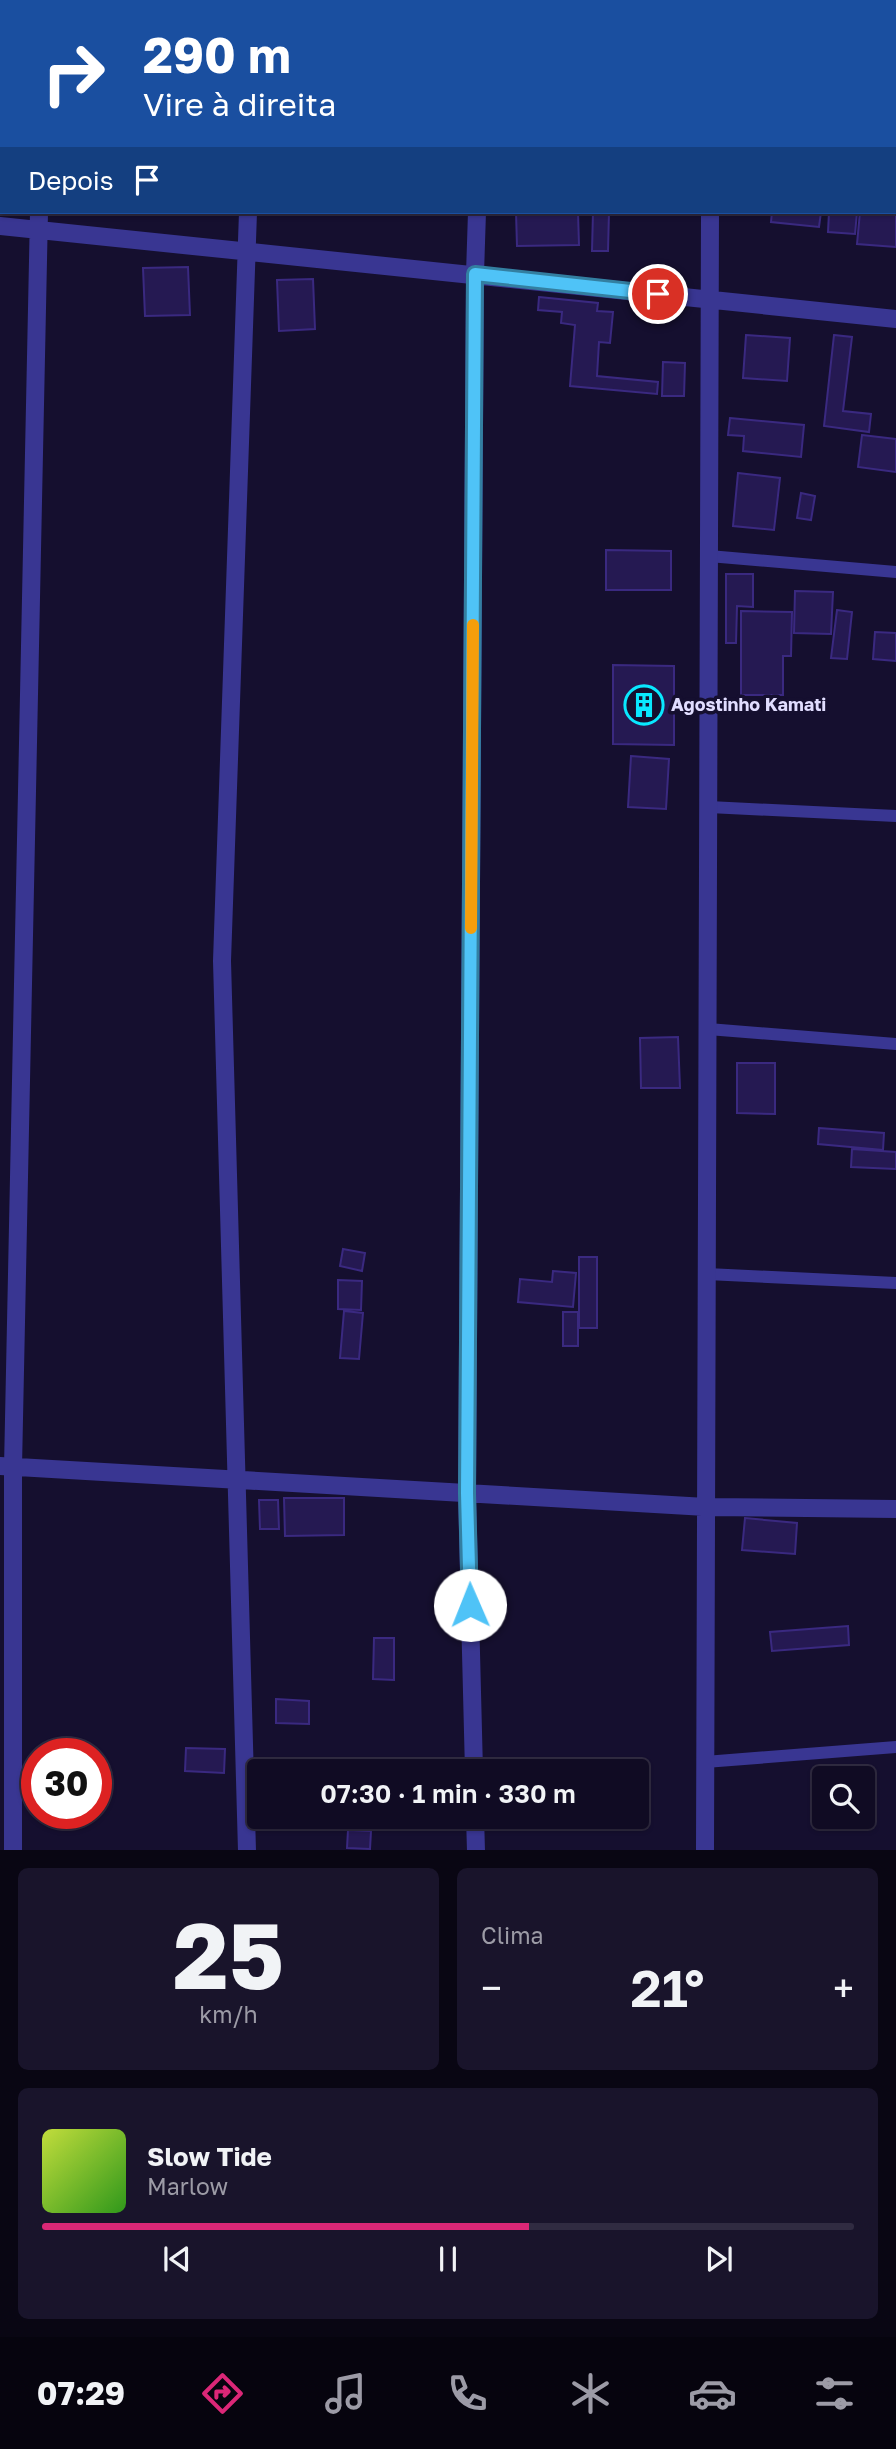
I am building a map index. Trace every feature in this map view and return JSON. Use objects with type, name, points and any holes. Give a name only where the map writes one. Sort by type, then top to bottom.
[{"type":"street","points":[[13,1850],[7,1467],[39,214]]},
{"type":"street","points":[[247,1850],[222,961],[248,214]]},
{"type":"street","points":[[474,1759],[467,1493],[477,214]]},
{"type":"street","points":[[705,1850],[710,214]]},
{"type":"street","points":[[0,226],[896,319]]},
{"type":"street","points":[[7,1467],[706,1507],[896,1509]]},
{"type":"street","points":[[475,1829],[476,1850]]},
{"type":"lane","points":[[709,556],[896,572]]},
{"type":"lane","points":[[709,807],[896,816]]},
{"type":"lane","points":[[708,1030],[896,1044]]},
{"type":"lane","points":[[707,1274],[896,1283]]},
{"type":"lane","points":[[705,1762],[896,1747]]},
{"type":"building","points":[[516,214],[578,214],[579,245],[517,246]]},
{"type":"building","points":[[593,214],[609,214],[608,251],[592,251]]},
{"type":"building","points":[[772,214],[821,214],[819,227],[771,222]]},
{"type":"building","points":[[829,214],[857,214],[855,234],[828,232]]},
{"type":"building","points":[[860,214],[896,214],[896,247],[857,244]]},
{"type":"building","points":[[188,267],[190,315],[145,316],[143,268]]},
{"type":"building","points":[[313,279],[315,329],[279,331],[277,280]]},
{"type":"building","points":[[539,297],[598,303],[597,311],[613,312],[610,343],[599,342],[597,376],[658,382],[657,394],[570,386],[575,325],[561,323],[562,312],[538,310]]},
{"type":"building","points":[[746,335],[790,338],[787,381],[743,378]]},
{"type":"building","points":[[834,335],[852,337],[843,411],[871,414],[869,432],[824,426]]},
{"type":"building","points":[[663,362],[685,363],[684,396],[662,396]]},
{"type":"building","points":[[730,418],[804,425],[801,457],[743,451],[744,436],[728,435]]},
{"type":"building","points":[[862,435],[896,439],[896,472],[858,467]]},
{"type":"building","points":[[738,473],[780,478],[774,530],[733,526]]},
{"type":"building","points":[[801,493],[815,496],[811,520],[797,518]]},
{"type":"building","points":[[606,550],[671,551],[671,590],[606,590]]},
{"type":"building","points":[[726,574],[753,574],[753,607],[737,606],[736,643],[726,643]]},
{"type":"building","points":[[795,591],[833,592],[831,634],[794,633]]},
{"type":"building","points":[[837,610],[852,612],[847,659],[831,658]]},
{"type":"building","points":[[741,611],[792,612],[791,656],[783,656],[783,695],[741,695]]},
{"type":"building","points":[[875,632],[896,633],[896,661],[873,659]]},
{"type":"building","name":"Agostinho Kamati","points":[[613,665],[674,666],[674,745],[613,744]]},
{"type":"building","points":[[631,756],[669,759],[666,809],[628,807]]},
{"type":"building","points":[[678,1037],[680,1088],[641,1088],[640,1038]]},
{"type":"building","points":[[737,1063],[775,1063],[775,1114],[737,1113]]},
{"type":"building","points":[[819,1128],[884,1133],[883,1150],[818,1144]]},
{"type":"building","points":[[852,1149],[896,1152],[896,1169],[851,1167]]},
{"type":"building","points":[[343,1249],[365,1253],[362,1271],[340,1266]]},
{"type":"building","points":[[579,1257],[597,1257],[597,1328],[579,1328]]},
{"type":"building","points":[[553,1271],[576,1273],[573,1307],[518,1302],[520,1279],[552,1282]]},
{"type":"building","points":[[338,1280],[362,1281],[361,1310],[338,1309]]},
{"type":"building","points":[[344,1311],[363,1313],[359,1359],[340,1358]]},
{"type":"building","points":[[563,1312],[578,1312],[578,1346],[563,1346]]},
{"type":"building","points":[[284,1498],[344,1498],[344,1535],[285,1536]]},
{"type":"building","points":[[259,1500],[278,1500],[279,1529],[260,1529]]},
{"type":"building","points":[[745,1518],[797,1523],[795,1554],[742,1550]]},
{"type":"building","points":[[848,1626],[849,1645],[772,1651],[770,1632]]},
{"type":"building","points":[[374,1638],[394,1638],[394,1680],[373,1679]]},
{"type":"building","points":[[276,1699],[309,1701],[309,1724],[276,1723]]},
{"type":"building","points":[[186,1748],[225,1749],[224,1773],[185,1771]]},
{"type":"building","points":[[348,1830],[371,1831],[370,1849],[347,1848]]},
{"type":"slow traffic","points":[[471,928],[473,625]]},
{"type":"place","name":"Agostinho Kamati","points":[[644,705]]},
{"type":"route","points":[[470,1605],[467,1493],[475,274],[658,294]]}]
